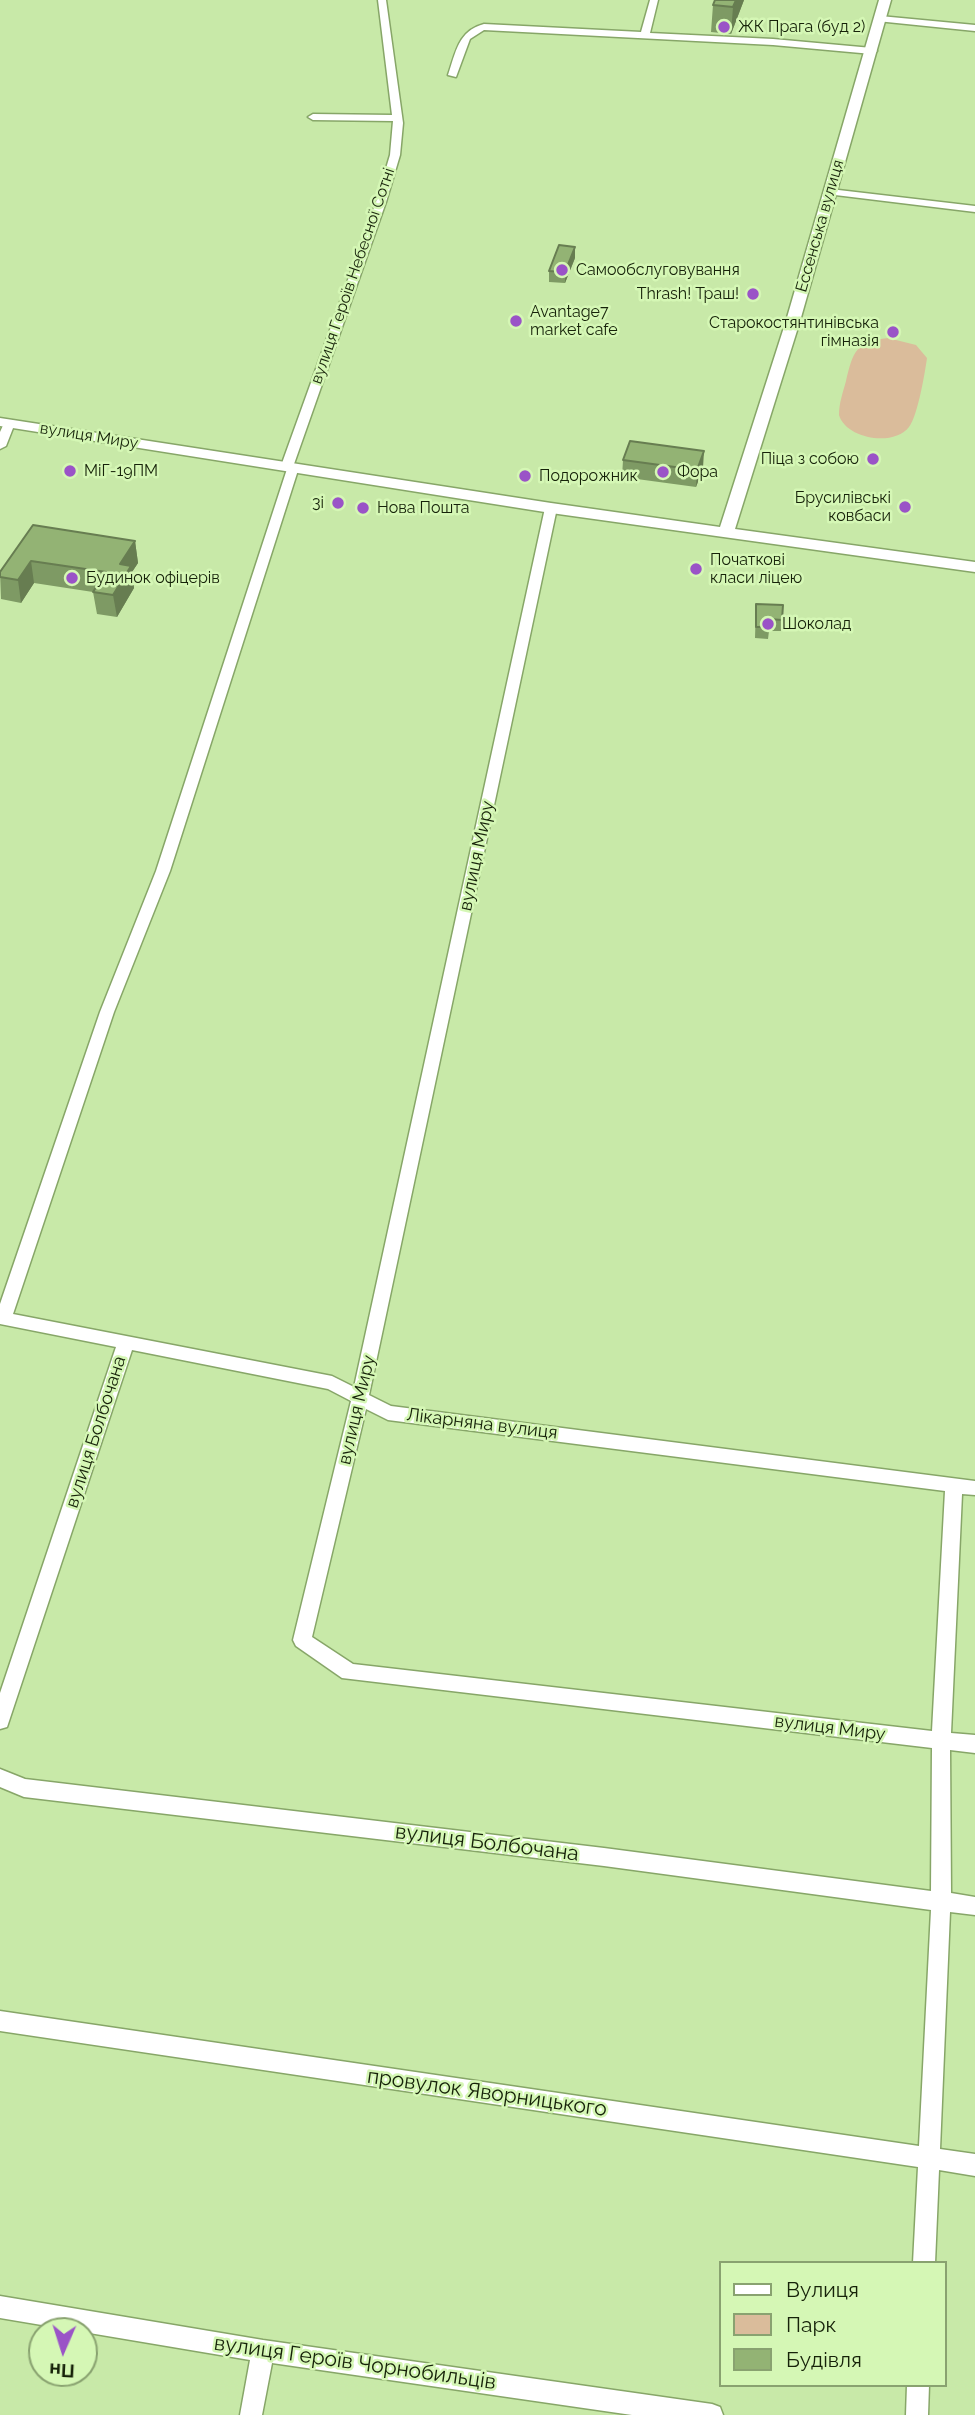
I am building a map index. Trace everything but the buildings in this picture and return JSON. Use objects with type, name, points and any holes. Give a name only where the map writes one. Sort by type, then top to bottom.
[{"type":"street","name":"вулиця Героїв Небесної Сотні","points":[[1,1318],[107,1012],[163,871],[290,466],[395,155],[397,118],[382,0]]},
{"type":"street","points":[[645,36],[654,0]]},
{"type":"street","name":"Ессенська вулиця","points":[[726,531],[761,428],[885,0]]},
{"type":"street","points":[[880,19],[975,28]]},
{"type":"street","points":[[453,75],[463,41],[479,28],[645,36],[749,37],[872,51]]},
{"type":"street","points":[[313,117],[397,118]]},
{"type":"street","points":[[830,192],[975,209]]},
{"type":"street","points":[[0,446],[4,423]]},
{"type":"street","name":"вулиця Миру","points":[[4,423],[551,508],[975,568]]},
{"type":"street","name":"вулиця Миру","points":[[551,508],[429,1085],[360,1398],[302,1640],[349,1672],[975,1744]]},
{"type":"street","name":"Лікарняна вулиця","points":[[1,1318],[332,1383],[388,1413],[975,1488]]},
{"type":"street","name":"вулиця Болбочана","points":[[0,1720],[126,1343]]},
{"type":"street","points":[[924,2261],[941,1903],[942,1741],[954,1486]]},
{"type":"street","name":"вулиця Болбочана","points":[[0,1778],[24,1788],[604,1857],[975,1906]]},
{"type":"street","name":"провулок Яворницького","points":[[0,2021],[975,2165]]},
{"type":"street","name":"вулиця Героїв Чорнобильців","points":[[0,2307],[263,2351],[712,2415]]},
{"type":"street","points":[[251,2415],[263,2351]]},
{"type":"street","points":[[917,2415],[918,2387]]},
{"type":"green space","points":[[888,338],[916,345],[927,358],[918,404],[909,427],[902,433],[882,438],[860,435],[843,423],[839,415],[851,362],[862,345]]},
{"type":"place","name":"ЖК Прага (буд 2)","points":[[724,27]]},
{"type":"place","name":"Самообслуговування","points":[[562,270]]},
{"type":"place","name":"Thrash! Траш!","points":[[753,294]]},
{"type":"place","name":"Avantage7 market cafe","points":[[516,321]]},
{"type":"place","name":"Старокостянтинівська гімназія","points":[[893,332]]},
{"type":"place","name":"Піца з собою","points":[[873,459]]},
{"type":"place","name":"МіГ-19ПМ","points":[[70,471]]},
{"type":"place","name":"Фора","points":[[663,472]]},
{"type":"place","name":"Подорожник","points":[[525,476]]},
{"type":"place","name":"3і","points":[[338,503]]},
{"type":"place","name":"Брусилівські ковбаси","points":[[905,507]]},
{"type":"place","name":"Нова Пошта","points":[[363,508]]},
{"type":"place","name":"Початкові класи ліцею","points":[[696,569]]},
{"type":"place","name":"Будинок офіцерів","points":[[72,578]]},
{"type":"place","name":"Шоколад","points":[[768,624]]}]
